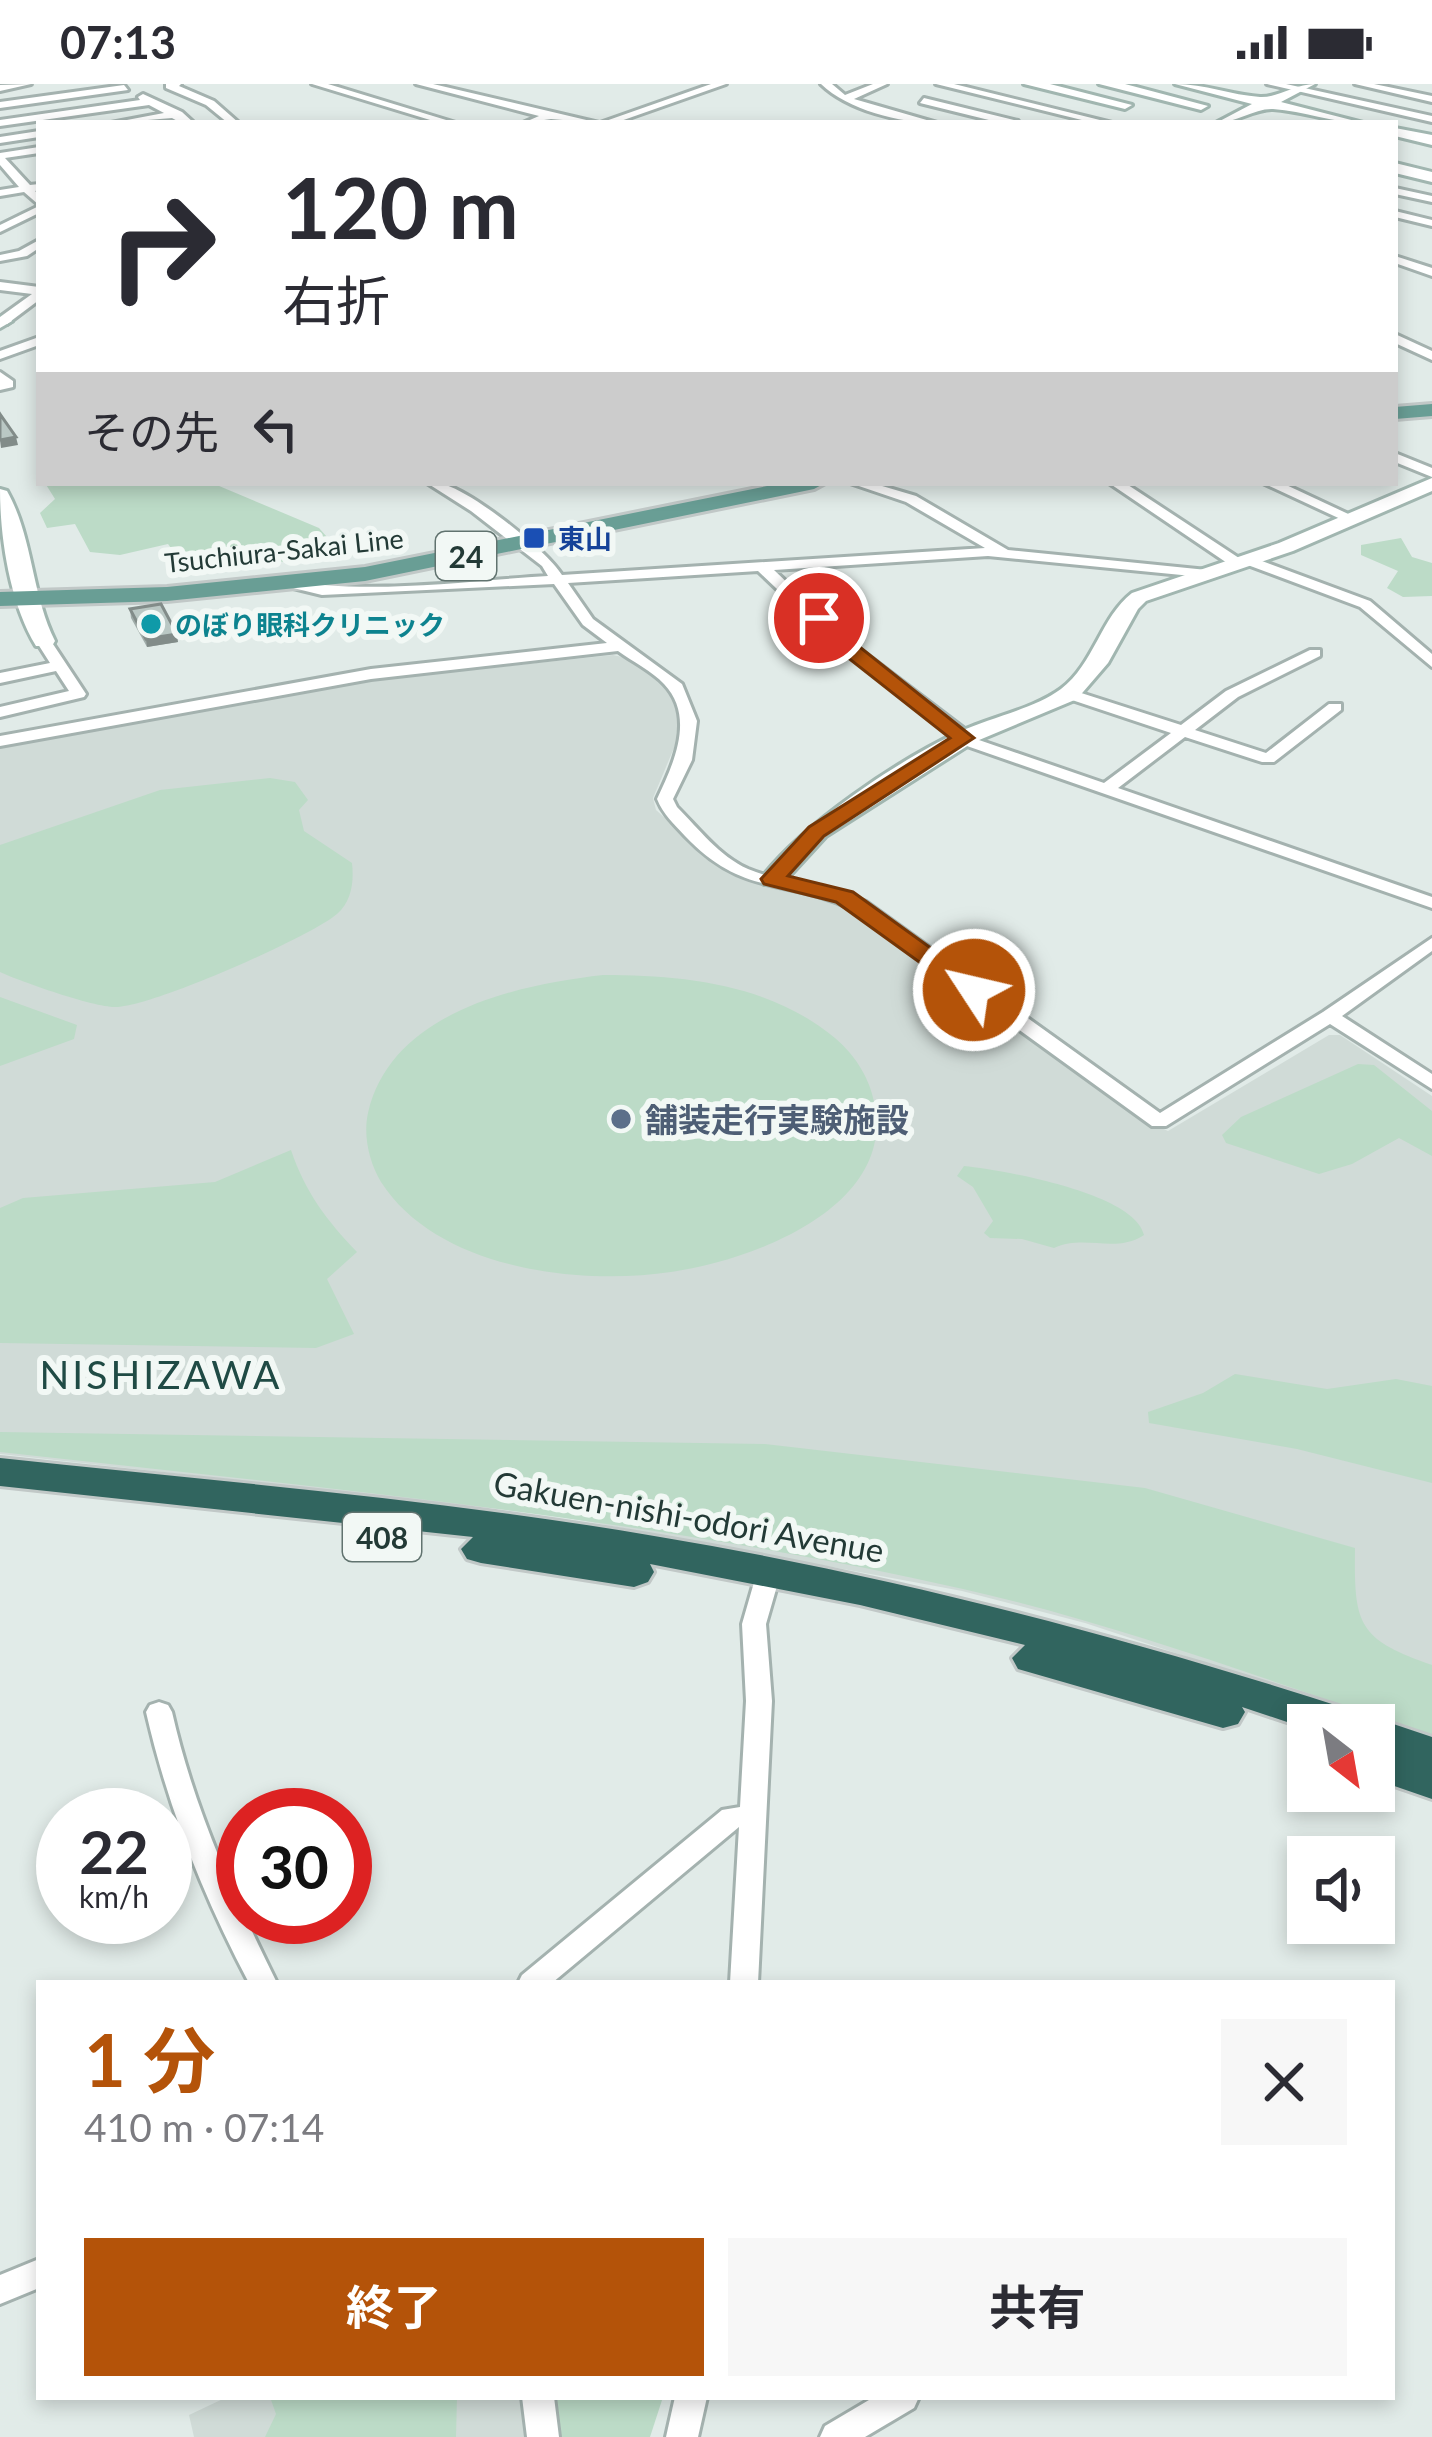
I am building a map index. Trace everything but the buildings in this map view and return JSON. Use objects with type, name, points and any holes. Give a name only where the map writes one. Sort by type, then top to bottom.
[{"type":"highway","name":"Gakuen-nishi-odori Avenue","points":[[0,1472],[561,1535],[765,1583],[1287,1732]]},
{"type":"highway","name":"Gakuen-nishi-odori Avenue","points":[[0,1495],[765,1583],[953,1611],[1287,1706]]},
{"type":"highway","points":[[1395,1741],[1432,1754]]},
{"type":"highway","points":[[1395,1769],[1432,1782]]},
{"type":"main road","points":[[1398,413],[1432,410]]},
{"type":"main road","name":"Tsuchiura-Sakai Line","points":[[12,598],[112,597],[284,584],[524,544],[800,486]]},
{"type":"street","points":[[0,88],[26,84]]},
{"type":"street","points":[[176,84],[170,86],[210,103],[230,120]]},
{"type":"street","points":[[317,84],[440,120]]},
{"type":"street","points":[[331,88],[346,84]]},
{"type":"street","points":[[421,84],[575,120]]},
{"type":"street","points":[[614,120],[721,84]]},
{"type":"street","points":[[826,84],[844,99],[923,120]]},
{"type":"street","points":[[844,99],[882,84]]},
{"type":"street","points":[[941,84],[1094,120]]},
{"type":"street","points":[[1030,84],[1264,120]]},
{"type":"street","points":[[1181,84],[1343,120]]},
{"type":"street","points":[[1272,84],[1303,87],[1432,122]]},
{"type":"street","points":[[1360,84],[1432,99]]},
{"type":"street","points":[[0,105],[119,86],[186,120]]},
{"type":"street","points":[[898,112],[964,86]]},
{"type":"street","points":[[1230,120],[1303,87]]},
{"type":"street","points":[[388,105],[438,89]]},
{"type":"street","points":[[1054,120],[1104,92],[1192,120]]},
{"type":"street","points":[[0,123],[153,101]]},
{"type":"street","points":[[924,101],[1002,120]]},
{"type":"street","points":[[137,120],[179,114]]},
{"type":"street","points":[[537,120],[550,116]]},
{"type":"street","points":[[1403,134],[1432,122]]},
{"type":"street","points":[[0,140],[36,134]]},
{"type":"street","points":[[1403,134],[1432,140]]},
{"type":"street","points":[[0,158],[36,151]]},
{"type":"street","points":[[1398,151],[1432,158]]},
{"type":"street","points":[[0,158],[33,188]]},
{"type":"street","points":[[1398,169],[1432,177]]},
{"type":"street","points":[[0,193],[33,188]]},
{"type":"street","points":[[1398,191],[1432,200]]},
{"type":"street","points":[[0,229],[25,219],[36,208]]},
{"type":"street","points":[[0,214],[25,219]]},
{"type":"street","points":[[1398,215],[1432,224]]},
{"type":"street","points":[[0,272],[36,245]]},
{"type":"street","points":[[0,258],[23,254]]},
{"type":"street","points":[[1398,260],[1432,272]]},
{"type":"street","points":[[0,286],[36,292]]},
{"type":"street","points":[[2,322],[36,294]]},
{"type":"street","points":[[2,322],[36,328]]},
{"type":"street","points":[[1398,339],[1432,356]]},
{"type":"street","points":[[0,355],[36,342]]},
{"type":"street","points":[[1398,458],[1432,473]]},
{"type":"street","points":[[772,879],[817,831],[964,738],[1069,694],[1138,597],[1243,562],[1432,484]]},
{"type":"street","points":[[440,486],[524,544],[564,580],[588,622],[664,672],[685,700],[687,742],[665,799],[727,864],[824,890],[860,906],[1159,1122],[1330,1016],[1432,944]]},
{"type":"street","points":[[866,486],[911,499],[1003,552]]},
{"type":"street","points":[[1120,486],[1243,562],[1365,604],[1432,662]]},
{"type":"street","points":[[1277,486],[1352,519]]},
{"type":"street","points":[[0,495],[15,530],[12,598],[78,694],[0,712]]},
{"type":"street","points":[[284,584],[322,591],[1003,552],[1202,573]]},
{"type":"street","points":[[762,567],[840,641],[964,738],[1432,903]]},
{"type":"street","points":[[0,741],[370,674],[622,646]]},
{"type":"street","points":[[1104,790],[1232,694],[1315,653]]},
{"type":"street","points":[[0,678],[58,666]]},
{"type":"street","points":[[1069,694],[1268,759],[1335,707]]},
{"type":"street","points":[[1330,1016],[1432,1083]]},
{"type":"street","points":[[744,1980],[760,1700],[754,1624],[765,1583]]},
{"type":"street","points":[[159,1712],[187,1824],[217,1900],[261,1980]]},
{"type":"street","points":[[536,1980],[730,1817],[750,1817]]},
{"type":"street","points":[[0,2290],[36,2274]]},
{"type":"street","points":[[538,2400],[543,2437]]},
{"type":"street","points":[[682,2437],[690,2400]]},
{"type":"street","points":[[836,2437],[898,2400]]},
{"type":"shaded area","points":[[613,655],[636,660],[667,688],[679,712],[679,736],[653,798],[656,810],[721,868],[738,878],[816,895],[852,910],[1144,1120],[1168,1131],[1329,1035],[1340,1035],[1432,1096],[1432,1738],[1395,1726],[1395,1704],[1329,1704],[1085,1623],[962,1591],[552,1515],[0,1454],[0,744],[372,680]]},
{"type":"shaded area","points":[[221,2400],[530,2400],[535,2437],[194,2437],[189,2415]]},
{"type":"green space","points":[[47,486],[219,486],[319,528],[342,554],[228,569],[183,564],[168,544],[120,555],[90,552],[75,524],[47,528],[40,513],[55,499]]},
{"type":"green space","points":[[1401,538],[1412,557],[1432,563],[1432,596],[1403,597],[1387,588],[1398,571],[1361,555],[1361,545]]},
{"type":"green space","points":[[270,778],[295,782],[308,800],[299,810],[304,831],[352,863],[351,890],[337,914],[229,970],[133,1004],[91,1003],[0,972],[0,845],[160,790]]},
{"type":"green space","points":[[603,975],[664,977],[754,994],[810,1020],[843,1045],[870,1087],[875,1143],[862,1174],[839,1201],[809,1224],[739,1256],[634,1276],[553,1273],[512,1265],[437,1235],[406,1211],[377,1174],[366,1130],[381,1078],[402,1050],[461,1010],[496,996]]},
{"type":"green space","points":[[0,997],[77,1025],[74,1039],[0,1066]]},
{"type":"green space","points":[[1358,1064],[1374,1065],[1432,1111],[1432,1156],[1399,1138],[1352,1164],[1319,1174],[1226,1143],[1222,1135],[1241,1117]]},
{"type":"green space","points":[[291,1150],[318,1205],[357,1252],[327,1279],[354,1334],[316,1348],[0,1343],[0,1208],[23,1198],[215,1182]]},
{"type":"green space","points":[[964,1166],[1093,1196],[1135,1220],[1144,1235],[1122,1243],[1054,1248],[1022,1239],[990,1238],[984,1233],[993,1221],[973,1187],[957,1176]]},
{"type":"green space","points":[[1235,1374],[1327,1389],[1396,1379],[1432,1386],[1432,1483],[1297,1449],[1149,1423],[1148,1412],[1203,1393]]},
{"type":"green space","points":[[0,1432],[765,1444],[1145,1488],[1355,1548],[1356,1595],[1365,1625],[1388,1646],[1432,1665],[1432,1735],[1395,1723],[1395,1704],[1339,1704],[1022,1604],[844,1564],[604,1524],[363,1492],[0,1452]]},
{"type":"green space","points":[[271,2400],[457,2400],[456,2437],[265,2437],[276,2414]]},
{"type":"green space","points":[[546,2400],[662,2400],[650,2437],[552,2437]]},
{"type":"waterway","points":[[820,84],[855,105]]},
{"type":"place","name":"東山","points":[[534,538]]},
{"type":"place","name":"のぼり眼科クリニック","points":[[151,624]]},
{"type":"place","name":"舗装走行実験施設","points":[[621,1119]]},
{"type":"district","name":"NISHIZAWA","points":[[161,1374]]},
{"type":"route","points":[[819,618],[840,641],[964,738],[817,831],[772,879],[844,897],[974,990]]}]
